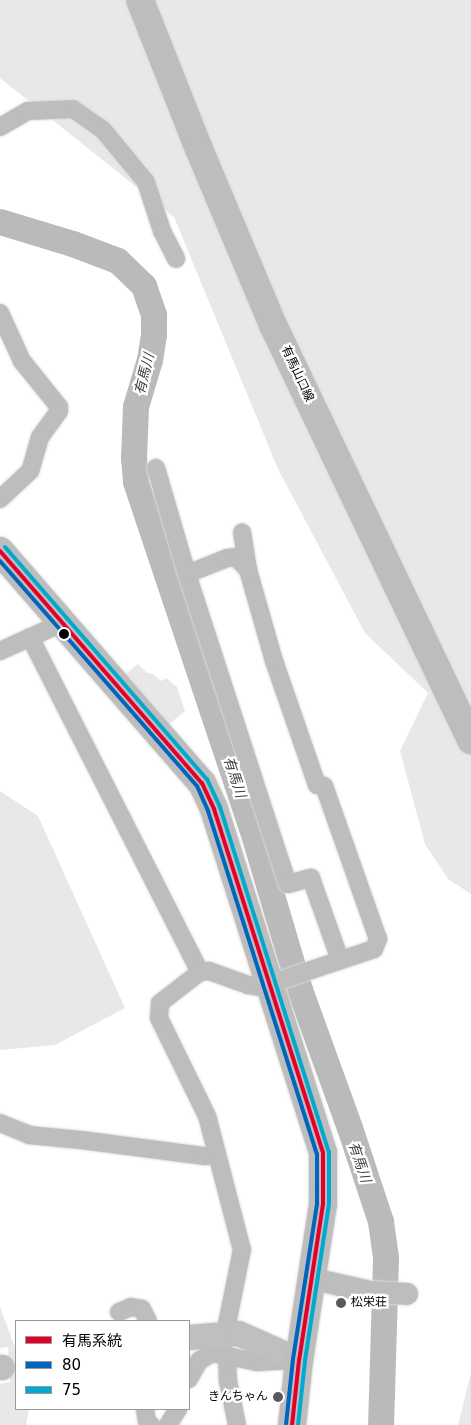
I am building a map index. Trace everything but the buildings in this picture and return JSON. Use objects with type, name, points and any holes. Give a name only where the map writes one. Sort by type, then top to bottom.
[{"type":"main road","name":"有馬山口線","points":[[140,0],[199,149],[274,327],[471,740]]},
{"type":"main road","points":[[0,551],[202,783],[210,797],[276,982],[323,1153],[323,1204],[313,1279],[299,1360],[292,1425]]},
{"type":"main road","points":[[190,1337],[226,1344],[238,1334],[299,1360]]},
{"type":"street","points":[[0,127],[28,111],[73,109],[103,130],[146,182],[162,231],[176,259]]},
{"type":"street","points":[[0,313],[22,361],[59,407],[59,411],[40,437],[30,471],[0,499]]},
{"type":"street","points":[[156,468],[187,574],[288,884],[311,878],[340,960]]},
{"type":"street","points":[[237,1425],[228,1381],[226,1344],[242,1250],[216,1154],[216,1144],[207,1116],[158,1018],[160,1003],[200,972],[209,971],[248,985],[260,987],[374,949],[378,939],[324,786],[317,785],[274,660],[248,570],[242,532]]},
{"type":"street","points":[[187,574],[227,558],[236,557],[248,570]]},
{"type":"street","points":[[0,652],[62,623]]},
{"type":"street","points":[[30,638],[200,972]]},
{"type":"street","points":[[0,1123],[29,1135],[205,1156],[216,1154]]},
{"type":"street","points":[[313,1279],[371,1292],[409,1295]]},
{"type":"street","points":[[119,1312],[131,1307],[142,1309],[148,1320]]},
{"type":"street","points":[[190,1377],[194,1368],[206,1356],[226,1344]]},
{"type":"street","points":[[145,1410],[147,1422],[151,1425]]},
{"type":"street","points":[[168,1425],[177,1410]]},
{"type":"shaded area","points":[[0,0],[471,0],[471,894],[448,879],[425,844],[400,751],[428,693],[365,633],[278,469],[174,217],[0,78]]},
{"type":"shaded area","points":[[138,664],[147,673],[153,674],[161,681],[166,678],[177,687],[185,711],[167,726],[122,677]]},
{"type":"shaded area","points":[[0,791],[38,816],[125,1008],[55,1045],[0,1050]]},
{"type":"shaded area","points":[[0,1307],[15,1347],[15,1410],[29,1410],[26,1425],[0,1425],[0,1384],[10,1382],[8,1347],[0,1348]]},
{"type":"shaded area","points":[[471,1373],[471,1425],[458,1425]]},
{"type":"waterway","name":"有馬川","points":[[0,222],[73,244],[118,261],[144,286],[154,315],[154,335],[150,360],[136,407],[134,458],[136,482],[252,828],[300,990],[350,1128],[381,1222],[386,1259],[381,1425]]},
{"type":"transit line","name":"75","points":[[5,547],[207,779],[220,807],[329,1152],[329,1204],[305,1361],[298,1425]]},
{"type":"transit line","name":"有馬系統","points":[[0,551],[202,783],[214,809],[323,1153],[323,1204],[299,1360],[292,1425]]},
{"type":"transit line","name":"80","points":[[0,561],[197,786],[208,811],[317,1154],[317,1204],[293,1359],[286,1424]]},
{"type":"place","name":"松栄荘","points":[[341,1303]]},
{"type":"place","name":"きんちゃん","points":[[278,1397]]}]
